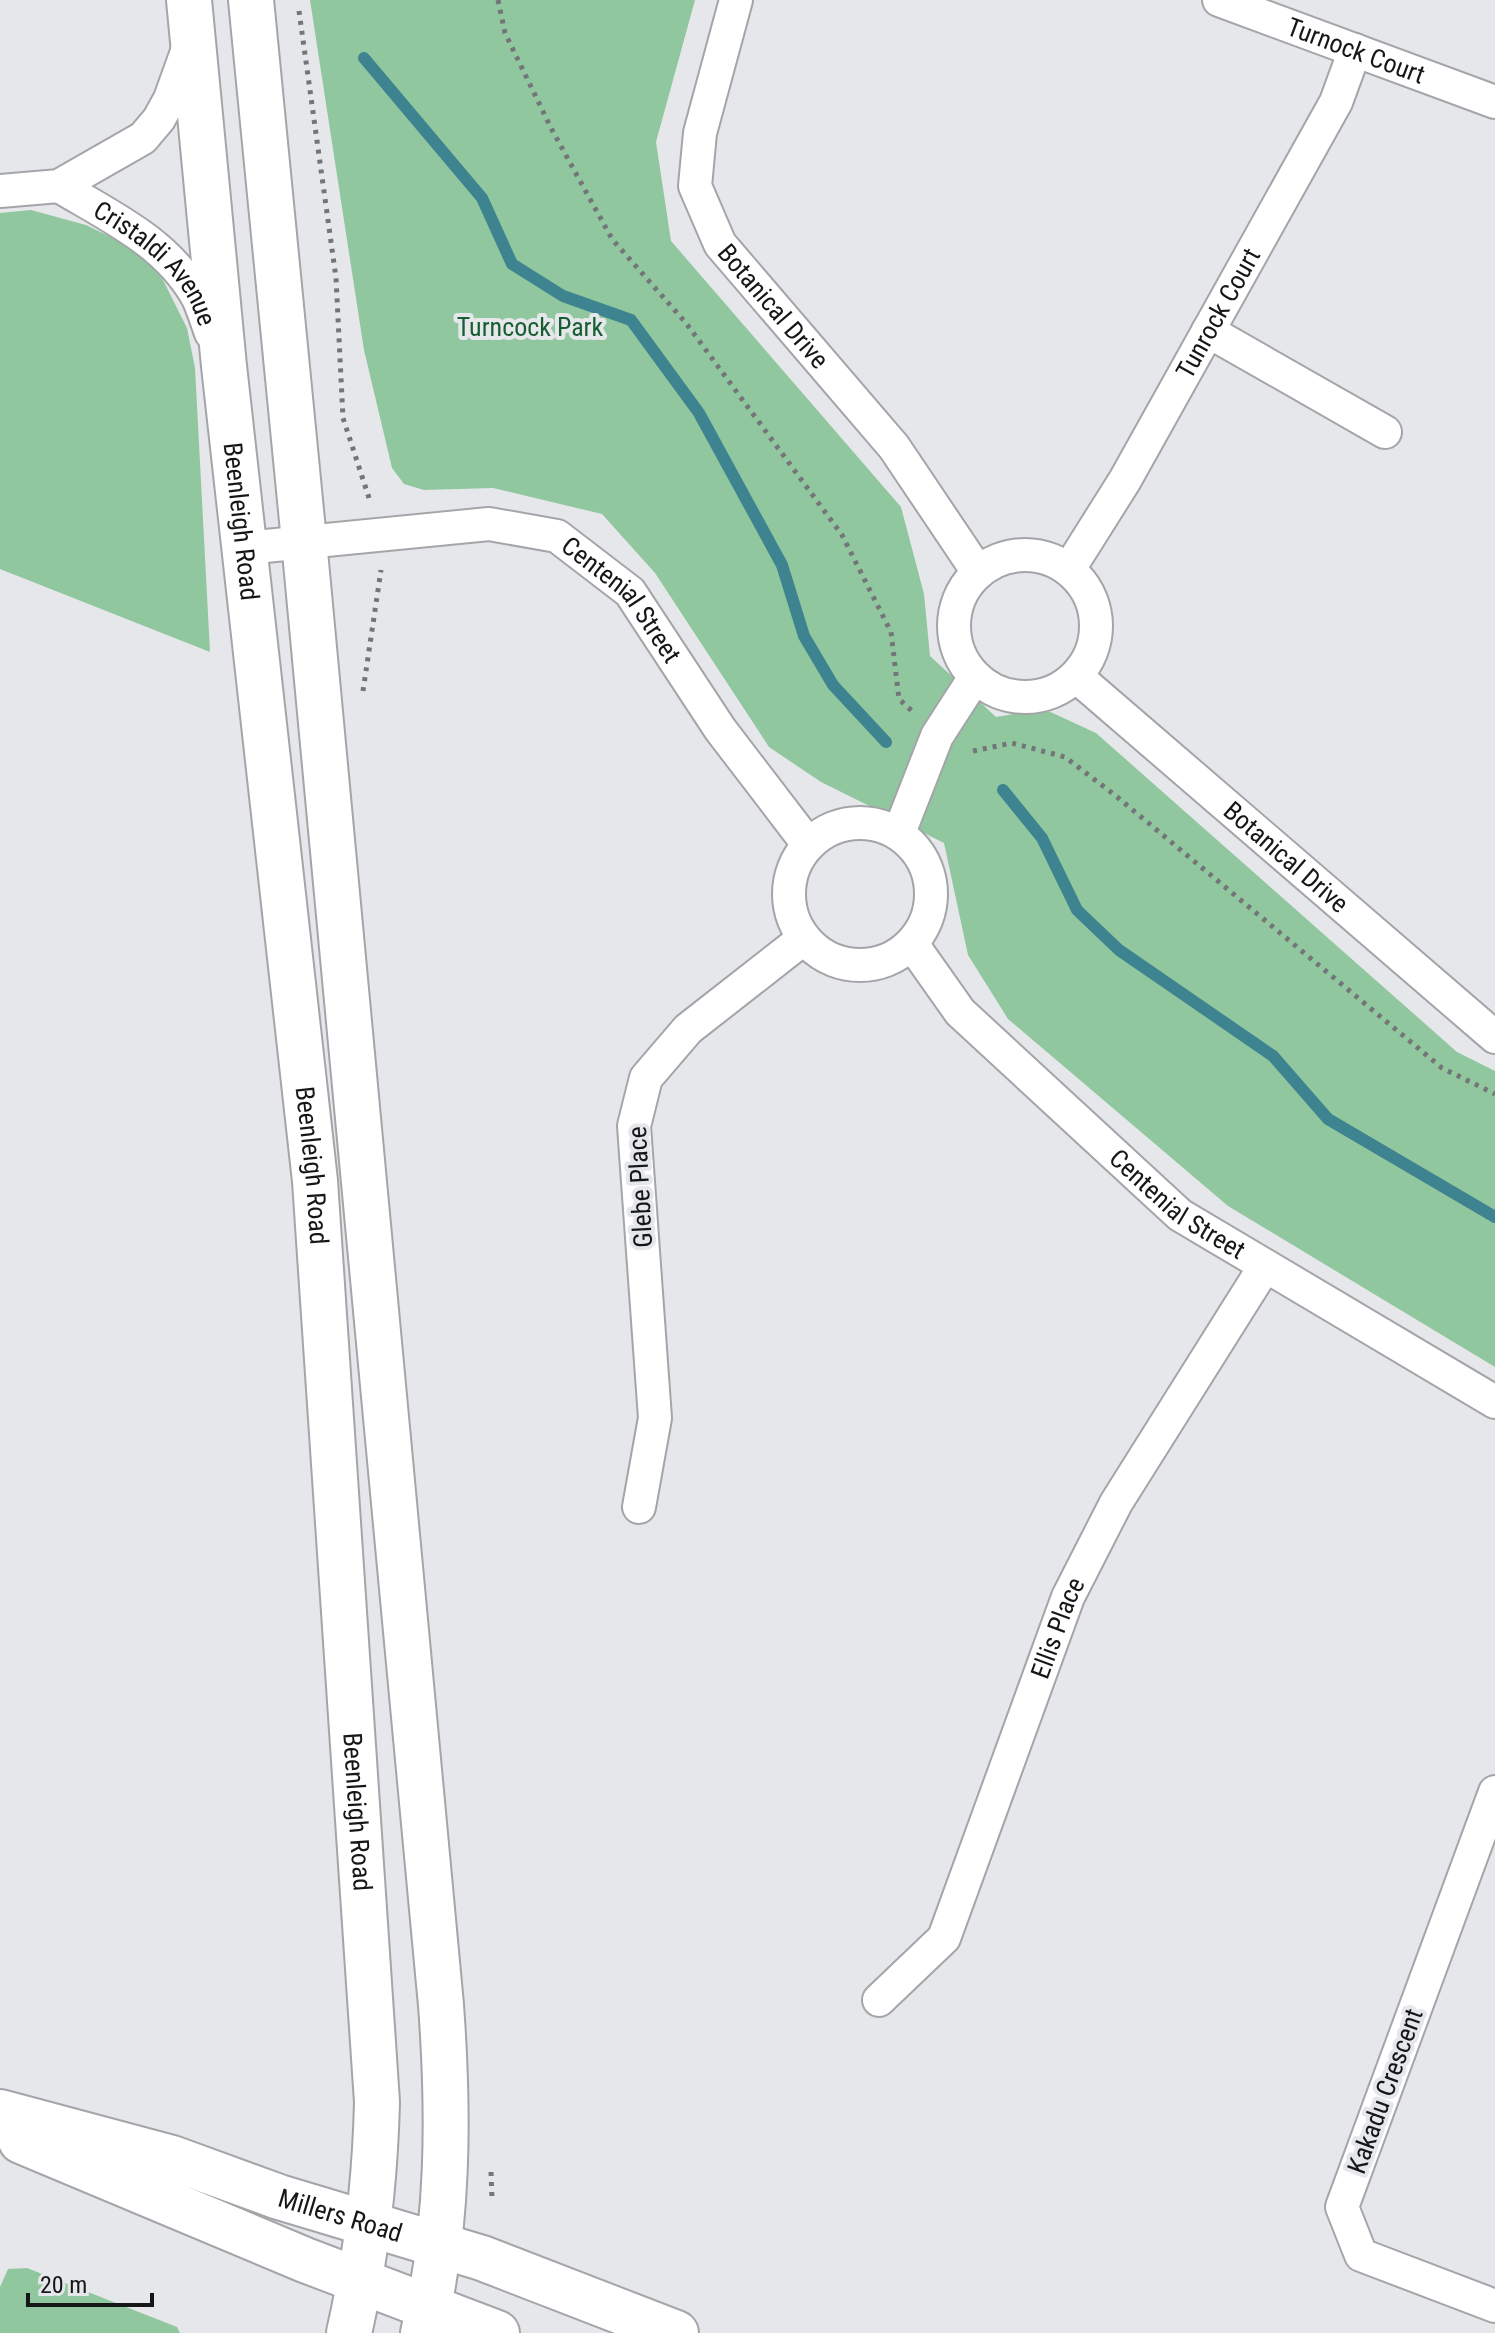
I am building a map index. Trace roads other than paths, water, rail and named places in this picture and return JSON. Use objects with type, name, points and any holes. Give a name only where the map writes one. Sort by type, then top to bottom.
[{"type":"main road","name":"Beenleigh Road","points":[[251,0],[441,2005],[447,2108],[446,2168],[426,2320]]},
{"type":"main road","name":"Beenleigh Road","points":[[191,16],[224,366],[315,1181],[377,2102],[370,2225],[349,2333]]},
{"type":"main road","name":"Millers Road","points":[[0,2112],[172,2158],[279,2197],[482,2258],[676,2333]]},
{"type":"main road","name":"Millers Road","points":[[0,2132],[359,2281],[426,2320],[497,2333]]},
{"type":"street","name":"Botanical Drive","points":[[736,0],[700,133],[695,186],[720,244],[894,447],[978,572]]},
{"type":"street","name":"Turnock Court","points":[[1219,0],[1495,102]]},
{"type":"street","name":"Cristaldi Avenue","points":[[0,191],[59,186],[143,138],[159,119],[183,66],[191,16]]},
{"type":"street","name":"Tunrock Court","points":[[1069,569],[1125,480],[1336,102],[1355,50]]},
{"type":"street","name":"Cristaldi Avenue","points":[[59,186],[139,234],[175,265],[198,298],[224,366]]},
{"type":"street","points":[[1208,331],[1385,432]]},
{"type":"street","name":"Centenial Street","points":[[245,548],[489,524],[557,536],[630,592],[720,729],[808,844]]},
{"type":"street","points":[[1018,554],[1043,556],[1069,569],[1086,587],[1095,609],[1097,634],[1089,658],[1077,677],[1056,691],[1027,698],[1002,694],[975,677],[960,657],[954,619],[961,595],[978,572],[999,559],[1018,554]]},
{"type":"street","points":[[899,833],[937,736],[975,677]]},
{"type":"street","name":"Botanical Drive","points":[[1077,677],[1495,1037]]},
{"type":"street","points":[[851,822],[876,824],[899,833],[917,850],[929,875],[932,899],[925,924],[912,944],[891,959],[860,966],[835,962],[813,950],[803,939],[792,917],[788,893],[793,868],[808,844],[828,829],[851,822]]},
{"type":"street","name":"Glebe Place","points":[[639,1507],[655,1418],[634,1126],[646,1078],[688,1029],[803,939]]},
{"type":"street","name":"Centenial Street","points":[[912,944],[960,1012],[1180,1215],[1495,1402]]},
{"type":"street","name":"Ellis Place","points":[[879,2000],[944,1938],[1068,1597],[1116,1503],[1265,1266]]},
{"type":"street","name":"Kakadu Crescent","points":[[1495,1792],[1342,2207],[1361,2255],[1495,2306]]},
{"type":"waterway","points":[[364,58],[482,198],[512,264],[563,296],[631,320],[699,413],[782,565],[804,636],[833,685],[886,742]]},
{"type":"waterway","points":[[1003,790],[1042,838],[1077,910],[1119,950],[1273,1056],[1328,1119],[1495,1217]]},
{"type":"park label","name":"Turncock Park","points":[[530,327]]}]
